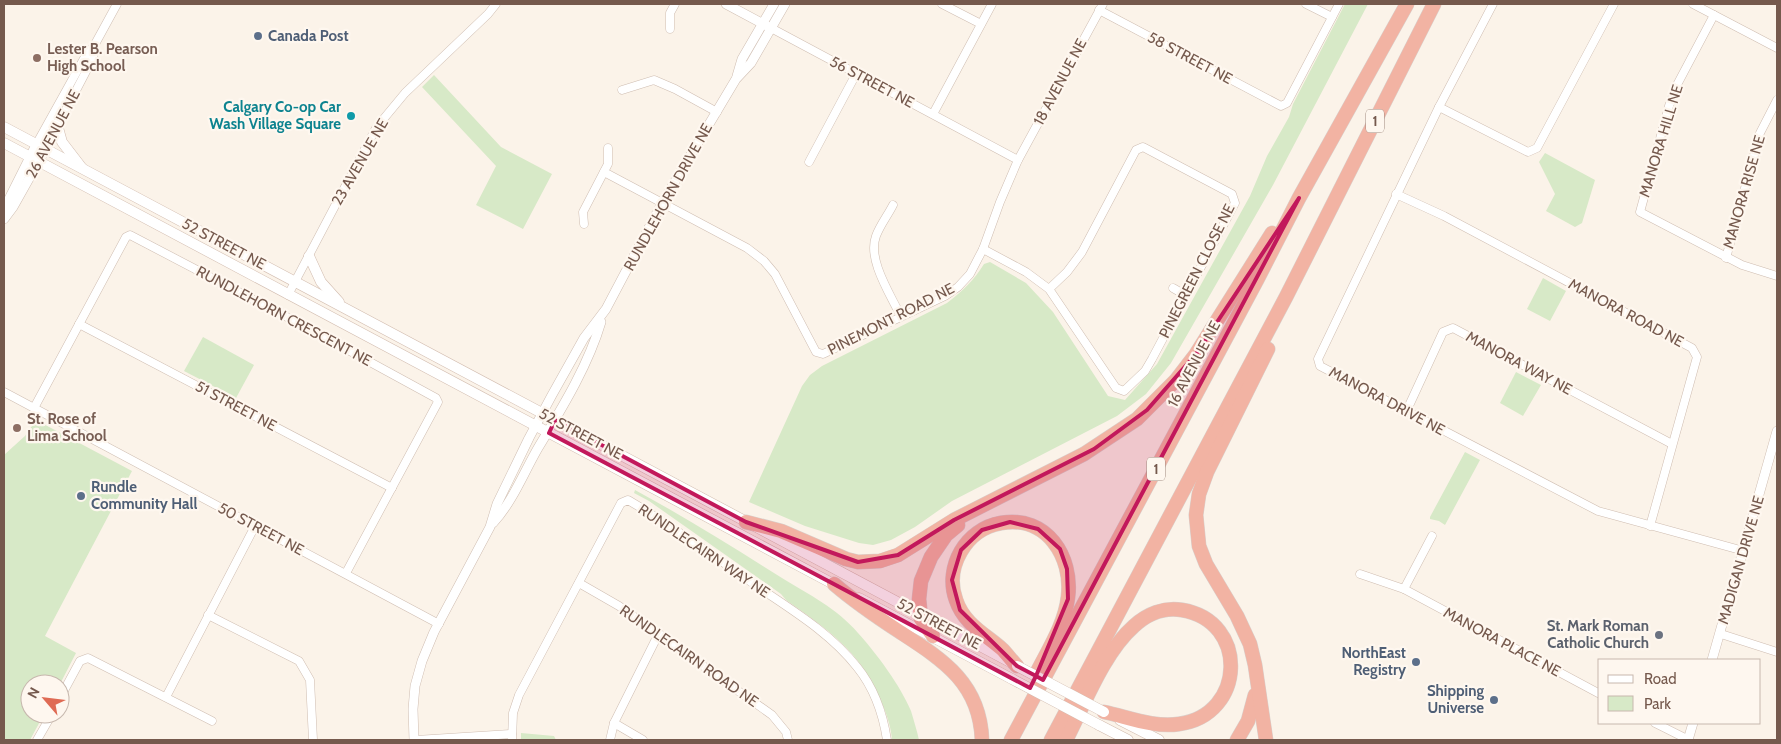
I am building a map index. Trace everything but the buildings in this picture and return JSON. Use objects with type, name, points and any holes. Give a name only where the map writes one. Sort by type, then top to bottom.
[{"type":"highway","name":"16 AVENUE NE","points":[[1011,740],[1253,289],[1299,198],[1407,4]]},
{"type":"highway","name":"1","points":[[1050,740],[1316,239],[1434,4]]},
{"type":"highway","points":[[746,522],[781,531],[841,557],[858,562],[890,559],[954,520],[1094,448],[1132,423],[1158,400],[1191,361],[1286,212],[1299,198]]},
{"type":"highway","points":[[1266,740],[1252,654],[1237,616],[1212,575],[1201,550],[1196,525],[1197,504],[1207,472],[1305,276],[1316,239]]},
{"type":"highway","points":[[933,636],[921,619],[919,599],[927,564],[946,536],[977,509]]},
{"type":"highway","points":[[1005,740],[1062,621],[1069,588],[1064,558],[1060,549],[1053,541],[1038,529],[1010,522],[990,526],[970,539],[956,560],[952,580],[956,601],[965,617],[979,633],[1001,649],[1015,673]]},
{"type":"highway","points":[[834,584],[854,601],[934,654],[953,671],[973,699],[980,720],[982,740]]},
{"type":"highway","points":[[1066,740],[1107,661],[1134,626],[1159,611],[1178,610],[1197,614],[1216,627],[1227,644],[1230,654],[1231,674],[1224,696],[1209,712],[1198,719],[1169,725],[1145,722],[1104,712]]},
{"type":"highway","points":[[1237,740],[1246,726],[1252,711],[1256,677]]},
{"type":"main road","points":[[57,124],[62,142],[84,171]]},
{"type":"main road","name":"52 STREET NE","points":[[4,127],[922,615],[1099,725],[1128,740]]},
{"type":"main road","name":"52 STREET NE","points":[[4,143],[933,636],[1104,712],[1159,740]]},
{"type":"main road","points":[[309,256],[321,282],[347,310]]},
{"type":"street","name":"26 AVENUE NE","points":[[4,218],[8,203],[35,160],[86,55],[94,46],[117,4]]},
{"type":"street","name":"23 AVENUE NE","points":[[288,294],[376,128],[405,92],[488,14],[496,4]]},
{"type":"street","points":[[670,29],[670,14],[675,4]]},
{"type":"street","name":"56 STREET NE","points":[[726,4],[1018,160]]},
{"type":"street","name":"RUNDLEHORN DRIVE NE","points":[[736,79],[742,59],[774,4]]},
{"type":"street","name":"RUNDLEHORN DRIVE NE","points":[[415,740],[413,710],[415,686],[422,661],[439,624],[490,527],[497,504],[535,426],[584,338],[602,316],[662,204],[716,112],[736,79],[751,64],[785,4]]},
{"type":"street","points":[[942,4],[981,24]]},
{"type":"street","points":[[934,114],[992,4]]},
{"type":"street","points":[[1306,4],[1332,17],[1340,4]]},
{"type":"street","name":"MANORA DRIVE NE","points":[[1493,4],[1439,106],[1396,194],[1318,359],[1320,366],[1598,511],[1744,551]]},
{"type":"street","points":[[1439,106],[1528,152],[1537,148],[1614,4]]},
{"type":"street","points":[[1693,4],[1777,48]]},
{"type":"street","name":"58 STREET NE","points":[[1101,7],[1281,106],[1287,103],[1332,17]]},
{"type":"street","name":"18 AVENUE NE","points":[[1018,160],[1101,7]]},
{"type":"street","name":"MANORA HILL NE","points":[[1714,15],[1678,83],[1669,106],[1640,212],[1726,258],[1777,276]]},
{"type":"street","name":"26 AVENUE NE","points":[[40,147],[57,124],[93,58],[94,46]]},
{"type":"street","points":[[809,162],[856,74]]},
{"type":"street","points":[[622,90],[654,80],[675,89],[716,112]]},
{"type":"street","name":"MANORA RISE NE","points":[[1726,258],[1760,133],[1777,100]]},
{"type":"street","name":"PINEGREEN CLOSE NE","points":[[983,249],[1026,272],[1049,289],[1116,388],[1124,391],[1145,371],[1235,203],[1235,199],[1232,194],[1143,147],[1136,150],[1082,252],[1067,272],[1049,289]]},
{"type":"street","points":[[584,224],[582,212],[608,164],[608,148]]},
{"type":"street","name":"PINEMONT ROAD NE","points":[[604,172],[747,248],[764,261],[775,274],[816,352],[823,354],[945,296],[958,287],[970,274],[983,249],[1018,160]]},
{"type":"street","name":"MANORA ROAD NE","points":[[1396,194],[1444,216],[1692,348],[1697,357],[1650,526]]},
{"type":"street","points":[[893,205],[876,237],[874,253],[880,274],[901,317]]},
{"type":"street","name":"RUNDLEHORN CRESCENT NE","points":[[34,408],[126,237],[130,235],[288,317],[436,398],[438,402],[346,573]]},
{"type":"street","points":[[1173,288],[1185,295]]},
{"type":"street","name":"RUNDLEHORN DRIVE NE","points":[[490,527],[506,508],[555,420],[594,344],[602,316]]},
{"type":"street","name":"51 STREET NE","points":[[79,324],[392,488]]},
{"type":"street","name":"MANORA WAY NE","points":[[1407,410],[1443,332],[1453,328],[1672,444]]},
{"type":"street","name":"50 STREET NE","points":[[4,392],[439,624]]},
{"type":"street","name":"MADIGAN DRIVE NE","points":[[1712,659],[1721,634],[1777,431]]},
{"type":"street","name":"RUNDLECAIRN WAY NE","points":[[512,737],[513,713],[519,695],[620,503],[628,500],[665,522],[834,642],[858,668],[874,693],[885,725],[887,740]]},
{"type":"street","points":[[166,697],[256,526]]},
{"type":"street","points":[[1404,589],[1432,536]]},
{"type":"street","name":"MANORA PLACE NE","points":[[1360,574],[1404,589],[1598,693]]},
{"type":"street","name":"RUNDLECAIRN ROAD NE","points":[[579,583],[619,606],[772,715],[786,732],[788,740]]},
{"type":"street","points":[[208,615],[299,662],[310,680],[314,740]]},
{"type":"street","points":[[610,740],[614,722],[659,634]]},
{"type":"street","points":[[1721,634],[1777,652]]},
{"type":"street","points":[[70,680],[80,661],[88,658],[212,721]]},
{"type":"street","points":[[614,722],[643,740]]},
{"type":"street","points":[[38,740],[47,724]]},
{"type":"street","points":[[1657,724],[1688,740],[1693,724]]},
{"type":"street","points":[[415,740],[512,737]]},
{"type":"highlighted area","points":[[1299,198],[1043,680],[1036,676],[1030,688],[549,433],[555,420],[746,522],[858,562],[898,555],[954,520],[1094,449],[1147,410],[1196,354]],"holes":[[[1010,522],[1038,529],[1060,549],[1067,569],[1068,599],[1036,676],[1017,666],[960,610],[952,580],[961,550],[982,530]]]},
{"type":"green space","points":[[1345,4],[1368,4],[1273,185],[1171,363],[1146,394],[1117,416],[952,501],[915,527],[891,540],[873,545],[859,543],[805,526],[749,502],[802,386],[810,375],[822,366],[947,303],[968,285],[984,264],[990,262],[1026,283],[1053,312],[1108,396],[1125,400],[1157,364],[1250,196],[1267,156],[1289,117],[1293,104]]},
{"type":"green space","points":[[434,75],[501,147],[552,174],[523,229],[476,205],[496,166],[422,87]]},
{"type":"green space","points":[[1545,153],[1595,180],[1582,223],[1575,227],[1546,211],[1555,194],[1539,162]]},
{"type":"green space","points":[[1543,278],[1566,291],[1550,321],[1527,309]]},
{"type":"green space","points":[[203,337],[254,365],[236,398],[184,371]]},
{"type":"green space","points":[[1516,372],[1541,385],[1523,416],[1500,403]]},
{"type":"green space","points":[[36,420],[132,471],[45,636],[76,653],[65,674],[20,674],[20,724],[39,724],[30,740],[4,740],[4,455],[25,436]]},
{"type":"green space","points":[[1465,452],[1480,460],[1445,525],[1430,519],[1430,517]]},
{"type":"green space","points":[[635,490],[822,602],[850,624],[894,680],[911,711],[919,740],[892,740],[886,714],[872,682],[841,642],[786,600],[781,594],[649,501],[634,493]]},
{"type":"green space","points":[[521,733],[554,736],[556,740],[521,740]]},
{"type":"place","name":"Canada Post","points":[[258,36]]},
{"type":"place","name":"Lester B. Pearson High School","points":[[37,58]]},
{"type":"place","name":"Calgary Co-op Car Wash Village Square","points":[[351,116]]},
{"type":"place","name":"St. Rose of Lima School","points":[[17,428]]},
{"type":"place","name":"Rundle Community Hall","points":[[81,496]]},
{"type":"place","name":"St. Mark Roman Catholic Church","points":[[1659,635]]},
{"type":"place","name":"NorthEast Registry","points":[[1416,662]]},
{"type":"place","name":"Shipping Universe","points":[[1494,700]]}]
